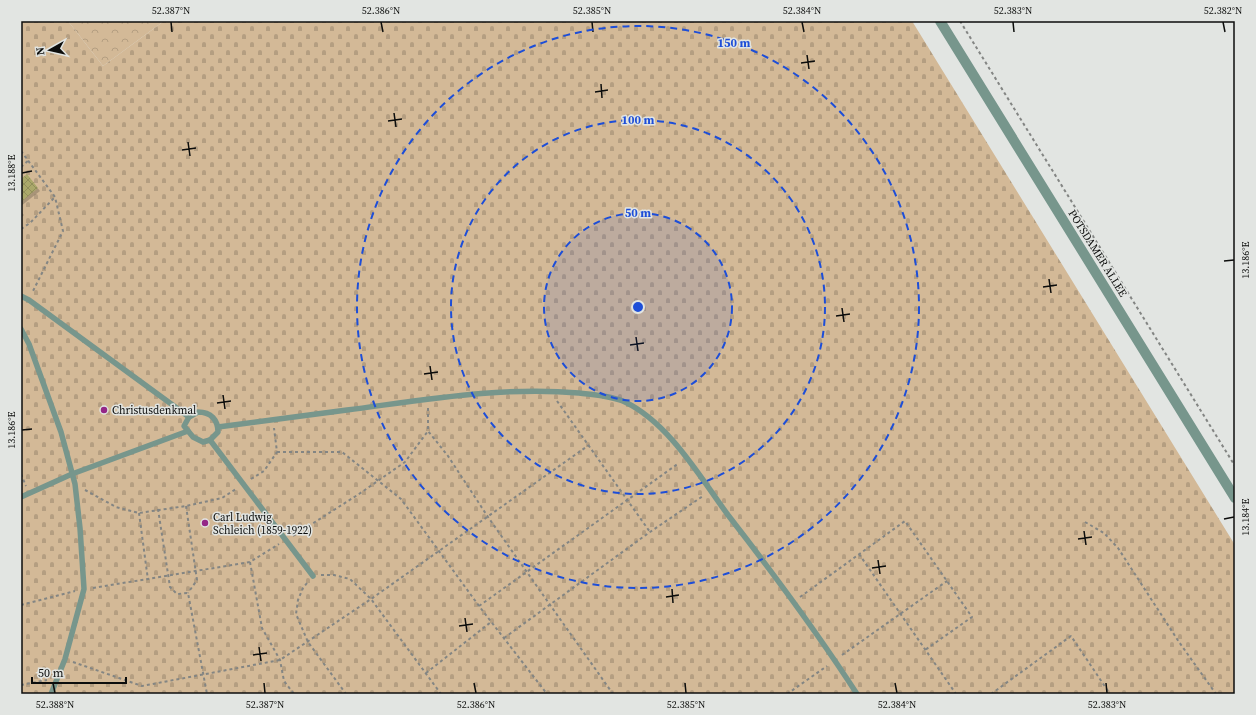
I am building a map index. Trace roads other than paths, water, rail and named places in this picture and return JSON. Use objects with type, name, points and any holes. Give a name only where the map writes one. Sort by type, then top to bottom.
[{"type":"street","name":"POTSDAMER ALLEE","points":[[940,21],[1235,498]]},
{"type":"lane","points":[[21,296],[29,300],[189,417]]},
{"type":"lane","points":[[21,329],[29,344],[61,432],[75,484],[80,528],[84,589],[64,659],[51,694]]},
{"type":"lane","points":[[218,426],[428,399],[520,391],[550,390],[595,395],[624,402],[644,414],[663,430],[686,458],[794,601],[857,694]]},
{"type":"lane","points":[[198,412],[209,414],[213,417],[218,426],[218,432],[210,440],[203,442],[193,437],[184,426],[189,417],[198,412]]},
{"type":"lane","points":[[21,497],[29,492],[72,474],[188,431]]},
{"type":"lane","points":[[210,440],[313,576]]},
{"type":"place","name":"Christusdenkmal","points":[[104,410]]},
{"type":"place","name":"Carl Ludwig Schleich (1859-1922)","points":[[205,523]]}]
